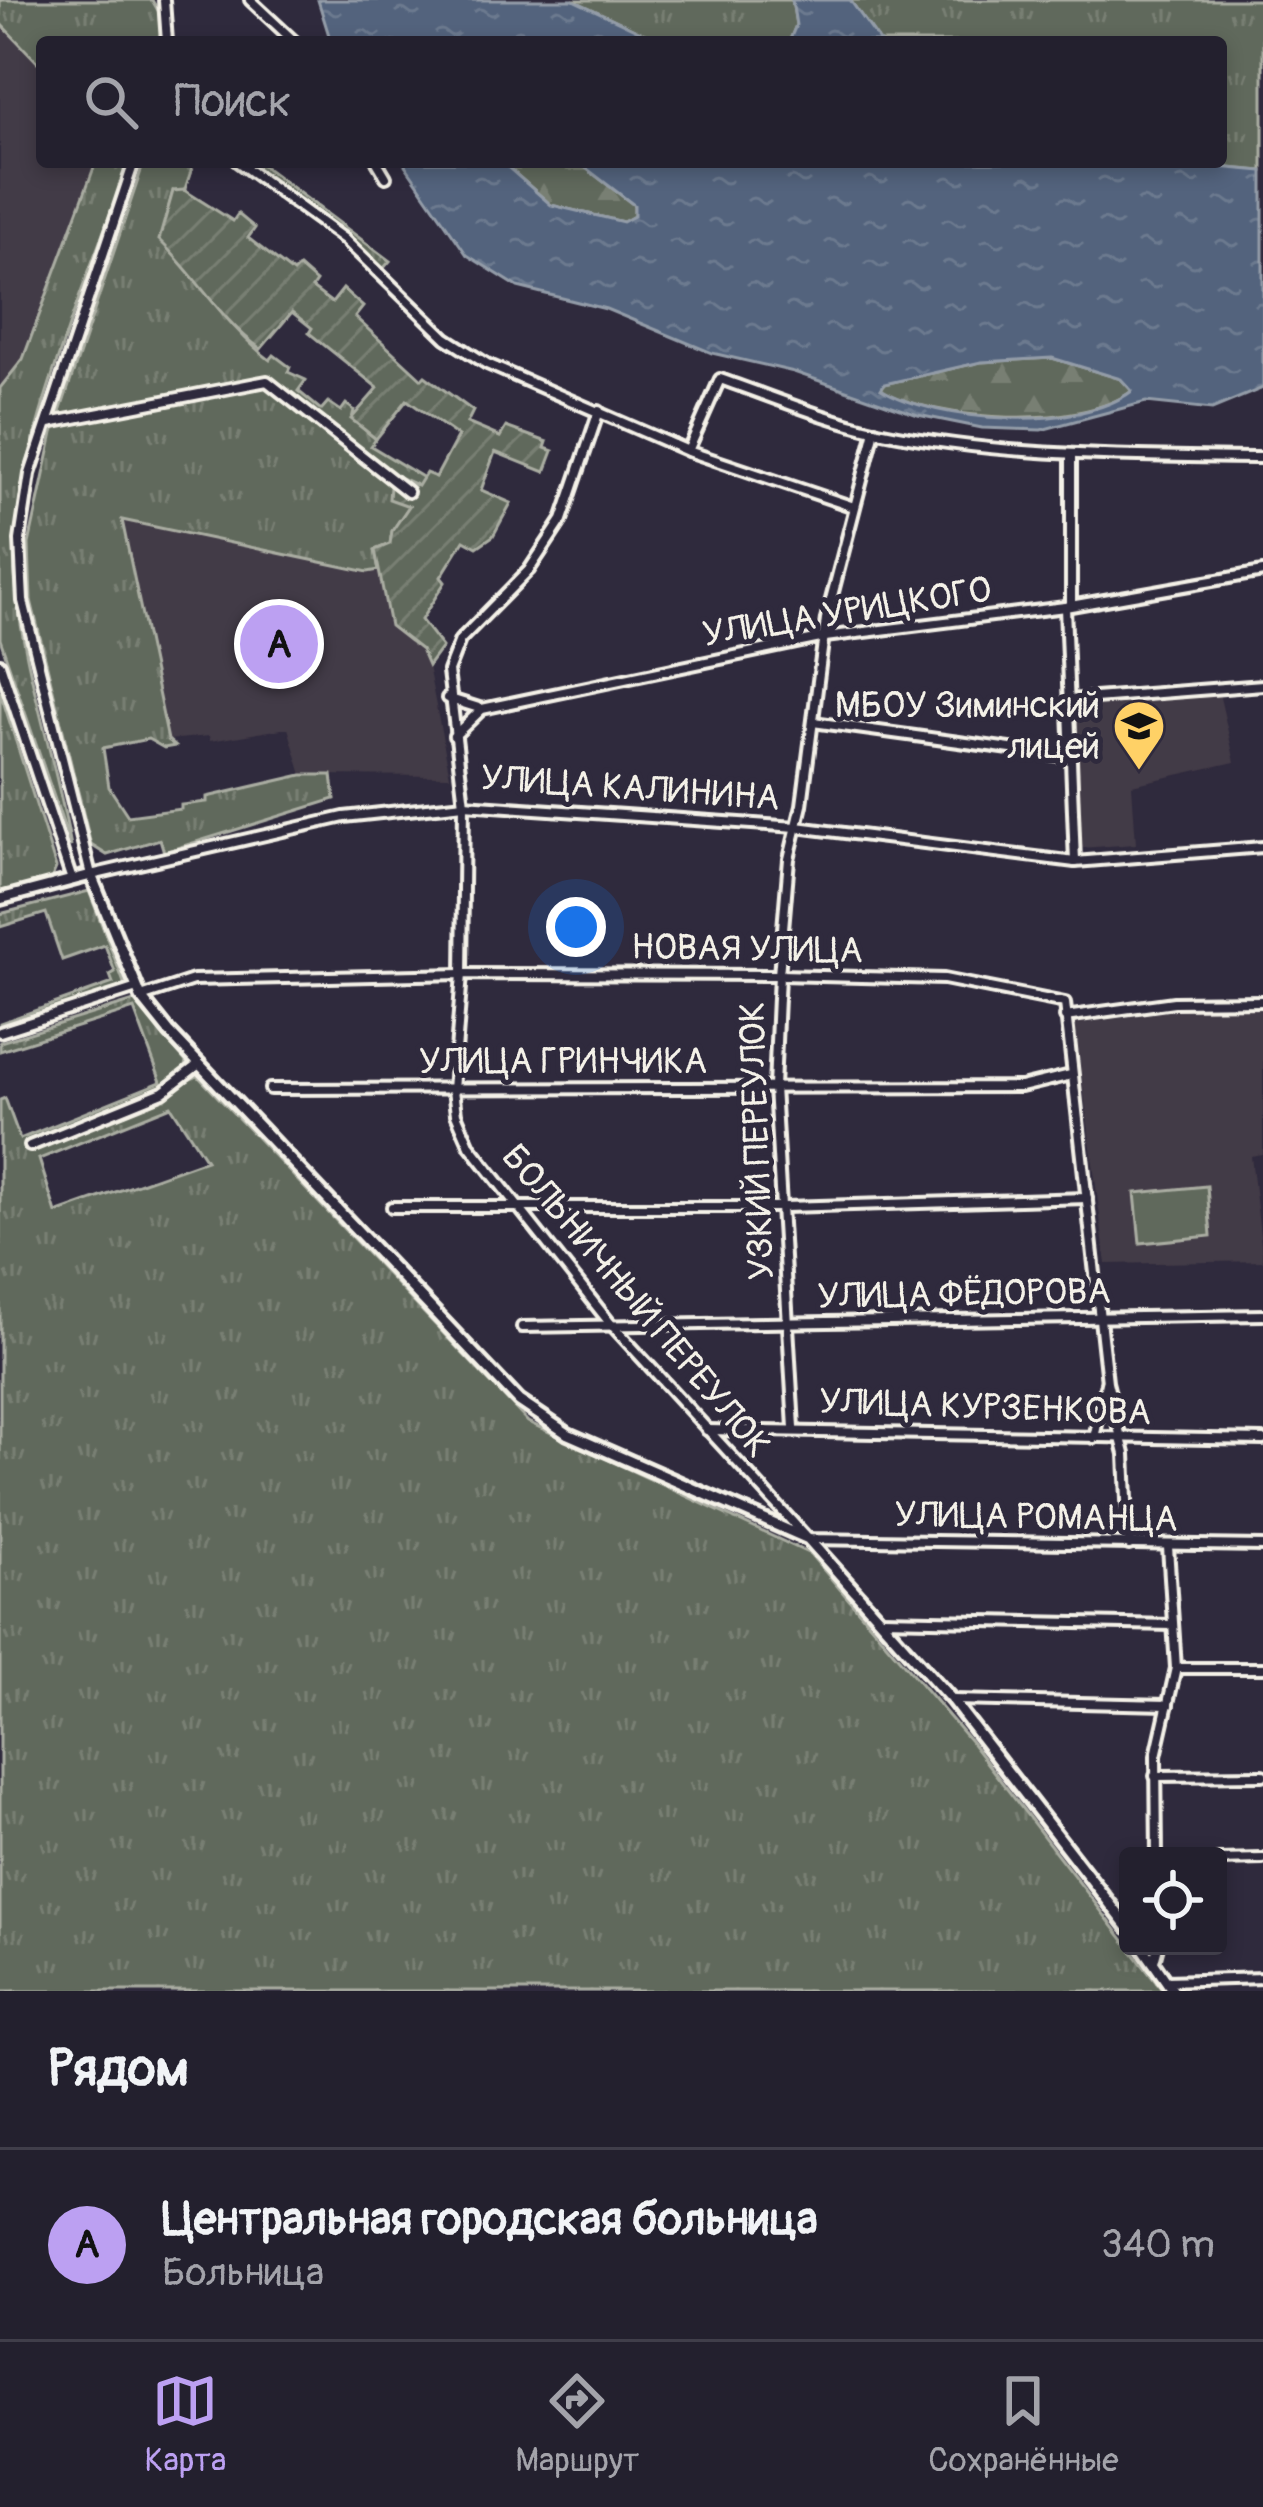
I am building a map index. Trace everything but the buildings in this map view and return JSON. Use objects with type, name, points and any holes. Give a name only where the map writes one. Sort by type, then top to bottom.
[{"type":"street","points":[[164,0],[166,36]]},
{"type":"street","points":[[250,0],[289,36]]},
{"type":"street","points":[[132,168],[30,474],[20,540],[23,601],[91,875],[139,993],[199,1064],[519,1401],[568,1434],[808,1539],[952,1700],[1119,1916]]},
{"type":"street","points":[[246,168],[344,239],[446,338],[488,364],[688,451],[854,507]]},
{"type":"street","points":[[381,168],[386,176]]},
{"type":"street","points":[[688,451],[720,379],[875,430],[1071,456],[1263,458]]},
{"type":"street","points":[[47,423],[267,381],[408,492]]},
{"type":"street","name":"БОЛЬНИЧНЫЙ ПЕРЕУЛОК","points":[[599,411],[562,520],[529,570],[460,640],[448,670],[452,737],[464,804],[462,974],[453,1090],[461,1131],[516,1205],[610,1323],[808,1539]]},
{"type":"street","name":"УЗКИЙ ПЕРЕУЛОК","points":[[794,1428],[785,1207],[774,1087],[779,975],[825,637],[875,430]]},
{"type":"street","points":[[1071,456],[1069,757],[1075,862]]},
{"type":"street","name":"УЛИЦА УРИЦКОГО","points":[[482,709],[825,637],[1068,606],[1263,572]]},
{"type":"street","points":[[0,664],[4,692],[72,880]]},
{"type":"street","points":[[1069,700],[1263,685]]},
{"type":"street","points":[[448,698],[482,709],[452,737]]},
{"type":"street","points":[[813,722],[1069,757]]},
{"type":"street","name":"УЛИЦА КАЛИНИНА","points":[[0,899],[344,817],[464,804],[797,826],[1075,862],[1263,847]]},
{"type":"street","name":"НОВАЯ УЛИЦА","points":[[0,1032],[193,980],[462,974],[944,980],[1065,1003],[1065,1017]]},
{"type":"street","points":[[1129,1545],[1121,1438],[1106,1382],[1065,1017],[1174,1001],[1263,1001]]},
{"type":"street","points":[[30,1147],[163,1092],[199,1064]]},
{"type":"street","name":"УЛИЦА ГРИНЧИКА","points":[[270,1088],[1022,1087],[1071,1075]]},
{"type":"street","points":[[392,1207],[785,1207],[1087,1198]]},
{"type":"street","name":"УЛИЦА ФЁДОРОВА","points":[[522,1327],[1263,1315]]},
{"type":"street","points":[[1094,1438],[1106,1382]]},
{"type":"street","name":"УЛИЦА КУРЗЕНКОВА","points":[[705,1430],[1263,1440]]},
{"type":"street","name":"УЛИЦА РОМАНЦА","points":[[808,1539],[1263,1546]]},
{"type":"street","points":[[1157,1847],[1155,1776],[1176,1669],[1168,1547]]},
{"type":"street","points":[[882,1619],[1173,1625]]},
{"type":"street","points":[[1176,1669],[1263,1668]]},
{"type":"street","points":[[952,1700],[1168,1705]]},
{"type":"street","points":[[1155,1776],[1263,1775]]},
{"type":"street","points":[[1227,1860],[1263,1859]]},
{"type":"street","points":[[1149,1955],[1170,1986],[1263,1978]]},
{"type":"street","points":[[1154,1961],[1156,1955]]},
{"type":"shaded area","points":[[0,23],[36,61],[36,168],[94,168],[23,359],[0,388]]},
{"type":"shaded area","points":[[121,520],[379,570],[390,626],[421,650],[428,666],[450,776],[302,775],[288,728],[210,741],[209,736],[168,740]]},
{"type":"shaded area","name":"МБОУ Зиминский лицей","points":[[1219,693],[1235,762],[1132,785],[1136,844],[1081,848],[1073,712],[1080,703]]},
{"type":"shaded area","points":[[1263,1006],[1263,1154],[1251,1156],[1263,1261],[1106,1264],[1075,1024],[1191,1008]]},
{"type":"green space","points":[[0,0],[152,0],[160,14],[162,36],[36,36],[36,61],[0,23]]},
{"type":"green space","points":[[573,0],[792,0],[796,25],[791,36],[649,36]]},
{"type":"green space","points":[[850,0],[1263,0],[1263,171],[1227,168],[1227,36],[876,36]]},
{"type":"green space","points":[[94,168],[127,168],[54,369],[24,481],[16,532],[19,611],[71,847],[0,639],[0,388],[23,359]]},
{"type":"green space","points":[[142,168],[192,168],[183,195],[173,191],[160,240],[255,348],[270,360],[274,355],[290,367],[288,372],[306,380],[298,391],[321,410],[328,402],[341,411],[346,404],[354,410],[352,419],[376,439],[371,446],[424,478],[419,486],[392,474],[410,505],[392,531],[390,544],[375,550],[379,570],[368,572],[122,520],[168,740],[175,746],[164,748],[148,739],[103,748],[109,787],[128,816],[181,809],[181,805],[207,802],[207,797],[302,775],[332,775],[335,799],[164,852],[160,839],[107,855],[91,845],[31,600],[29,544],[53,433]]},
{"type":"green space","points":[[250,168],[266,168],[390,261],[383,269]]},
{"type":"green space","points":[[509,168],[586,168],[634,205],[634,216],[623,222],[551,205]]},
{"type":"green space","points":[[184,190],[233,221],[238,214],[255,228],[248,238],[293,273],[299,267],[316,282],[312,288],[332,303],[343,289],[363,307],[355,317],[422,379],[425,376],[473,411],[467,423],[500,437],[506,427],[547,442],[545,448],[553,451],[545,472],[495,452],[481,490],[511,503],[493,536],[477,547],[464,540],[441,577],[445,582],[421,620],[442,647],[428,666],[421,650],[390,626],[375,550],[390,544],[392,531],[409,506],[389,499],[391,474],[418,486],[426,473],[436,477],[458,436],[407,400],[376,439],[351,419],[378,388],[309,333],[312,328],[292,312],[261,349],[246,337],[159,240],[173,191]]},
{"type":"green space","points":[[1052,358],[1121,379],[1132,391],[1078,412],[1008,417],[936,409],[881,390],[884,384],[981,362]]},
{"type":"green space","points":[[0,691],[56,868],[50,882],[0,895]]},
{"type":"green space","points":[[89,891],[126,988],[0,1032],[0,1023],[113,983],[110,975],[115,972],[105,945],[62,960],[46,913],[0,927],[0,914]]},
{"type":"green space","points":[[134,1001],[186,1062],[184,1070],[159,1091],[27,1146],[29,1151],[198,1076],[528,1422],[810,1554],[970,1741],[1119,1934],[1119,1955],[1135,1955],[1163,1991],[0,1991],[0,1100],[5,1098],[20,1139],[161,1082],[134,1009],[0,1051],[0,1042]],"holes":[[[171,1106],[206,1160],[56,1213],[39,1159]]]},
{"type":"green space","points":[[1207,1186],[1211,1236],[1140,1243],[1135,1193]]},
{"type":"water","points":[[318,0],[573,0],[649,36],[329,36]]},
{"type":"water","points":[[792,0],[850,0],[876,36],[791,36],[796,25]]},
{"type":"water","points":[[407,168],[509,168],[551,205],[623,222],[634,216],[634,205],[586,168],[1263,171],[1263,388],[1212,409],[1146,402],[1041,430],[982,428],[918,415],[794,372],[712,353],[606,309],[518,287],[467,255]],"holes":[[[1052,358],[1121,379],[1132,391],[1078,413],[1008,418],[937,409],[881,389],[884,384],[981,362]]]},
{"type":"place","name":"Центральная городская больница","points":[[279,644]]},
{"type":"place","name":"МБОУ Зиминский лицей","points":[[1139,772]]}]
